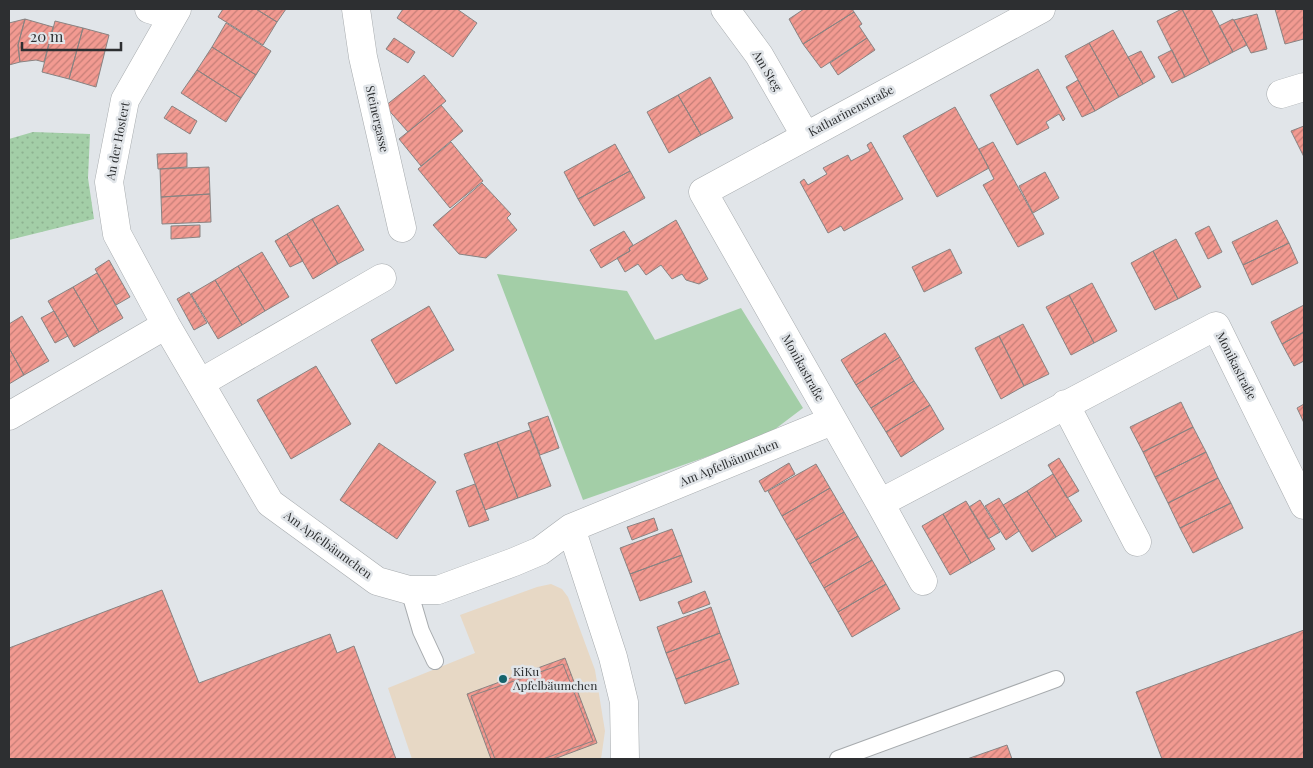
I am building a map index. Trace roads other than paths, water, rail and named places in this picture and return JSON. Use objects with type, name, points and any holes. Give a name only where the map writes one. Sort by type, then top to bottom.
[{"type":"street","name":"Steinergasse","points":[[356,9],[363,57],[402,228]]},
{"type":"street","name":"Am Steg","points":[[725,9],[759,55],[805,135]]},
{"type":"street","name":"Katharinenstraße","points":[[728,233],[703,192],[805,135],[1041,9]]},
{"type":"street","name":"An der Hostert","points":[[166,11],[125,100],[109,182],[118,234],[166,325]]},
{"type":"street","name":"Monikastraße","points":[[728,233],[923,582]]},
{"type":"street","points":[[200,383],[382,278]]},
{"type":"street","name":"Am Apfelbäumchen","points":[[166,325],[270,504],[377,580],[408,590],[438,590],[514,562],[540,551],[571,528],[832,420]]},
{"type":"street","points":[[9,416],[166,325]]},
{"type":"street","name":"Monikastraße","points":[[880,502],[1216,326],[1304,505]]},
{"type":"street","points":[[1065,404],[1137,542]]},
{"type":"street","points":[[571,528],[618,675],[624,702],[624,759]]},
{"type":"lane","points":[[408,590],[435,661]]},
{"type":"lane","points":[[838,759],[1056,679]]},
{"type":"place","name":"KiKu Apfelbäumchen","points":[[503,679]]}]
